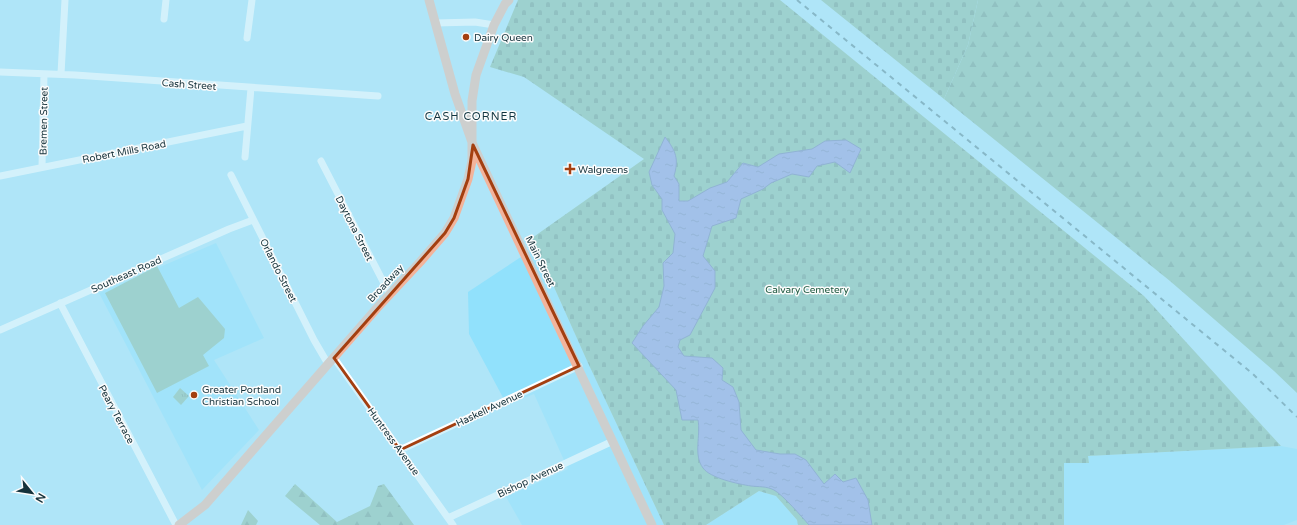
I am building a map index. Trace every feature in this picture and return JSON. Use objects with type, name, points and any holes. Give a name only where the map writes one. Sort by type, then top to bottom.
[{"type":"main road","name":"Main Street","points":[[429,0],[455,94],[473,145],[579,366],[652,525]]},
{"type":"main road","name":"Broadway","points":[[179,525],[205,505],[441,237],[454,218],[468,179],[472,161],[473,88],[476,75],[494,25],[506,1]]},
{"type":"street","points":[[61,74],[65,0]]},
{"type":"street","points":[[164,20],[166,0]]},
{"type":"street","points":[[247,38],[252,0]]},
{"type":"street","points":[[436,23],[476,22],[494,25]]},
{"type":"street","name":"Cash Street","points":[[0,72],[61,74],[378,96]]},
{"type":"street","name":"Bremen Street","points":[[42,167],[44,74]]},
{"type":"street","points":[[244,157],[251,88]]},
{"type":"street","name":"Robert Mills Road","points":[[0,176],[247,126]]},
{"type":"street","name":"Daytona Street","points":[[321,161],[390,295]]},
{"type":"street","name":"Orlando Street","points":[[230,175],[314,340],[331,361]]},
{"type":"street","name":"Southeast Road","points":[[0,330],[229,228],[253,220]]},
{"type":"street","name":"Peary Terrace","points":[[60,304],[176,525]]},
{"type":"street","name":"Huntress Avenue","points":[[331,361],[400,450],[453,525]]},
{"type":"street","name":"Haskell Avenue","points":[[400,450],[579,366]]},
{"type":"street","name":"Bishop Avenue","points":[[448,518],[613,441]]},
{"type":"highlighted area","points":[[473,145],[579,366],[400,450],[334,358],[445,233],[454,218],[468,179]]},
{"type":"shaded area","name":"Greater Portland Christian School","points":[[216,243],[264,338],[214,360],[259,430],[202,490],[99,293]]},
{"type":"shaded area","points":[[536,247],[588,363],[664,525],[522,525],[506,497],[568,469],[534,394],[507,405],[469,334],[468,292]]},
{"type":"shaded area","points":[[1281,446],[1297,449],[1297,520],[1284,525],[1064,525],[1064,463],[1089,463],[1088,456]]},
{"type":"shaded area","points":[[759,491],[776,496],[797,520],[798,525],[706,525]]},
{"type":"green space","name":"Calvary Cemetery","points":[[518,0],[780,0],[1144,296],[1281,446],[1088,456],[1089,463],[1064,463],[1064,525],[798,525],[797,520],[776,496],[759,491],[706,525],[664,525],[588,363],[532,238],[644,159],[524,77],[490,67]]},
{"type":"green space","points":[[821,0],[978,0],[968,45],[944,99]]},
{"type":"green space","points":[[978,0],[1297,0],[1297,393],[1274,371],[1170,281],[944,99],[968,45]]},
{"type":"green space","points":[[157,266],[179,308],[198,297],[225,329],[224,338],[203,355],[209,366],[157,393],[105,293]]},
{"type":"green space","points":[[180,388],[189,396],[181,405],[173,397]]},
{"type":"green space","points":[[295,484],[337,522],[370,506],[378,486],[384,484],[414,525],[320,525],[285,496]]},
{"type":"green space","points":[[248,510],[258,521],[256,525],[241,525]]},
{"type":"water","points":[[665,137],[676,155],[676,170],[674,176],[679,184],[679,201],[688,201],[710,188],[727,182],[743,163],[758,167],[779,154],[812,149],[825,141],[846,140],[861,149],[850,173],[835,162],[817,166],[809,177],[792,174],[741,199],[736,218],[712,226],[703,256],[715,271],[715,288],[690,335],[680,340],[678,347],[684,356],[712,358],[723,368],[722,380],[733,387],[739,402],[741,430],[756,450],[780,454],[795,454],[806,460],[824,484],[835,474],[843,482],[856,478],[868,500],[872,525],[809,525],[787,501],[774,490],[765,487],[732,482],[718,478],[707,472],[700,463],[698,457],[698,420],[682,420],[676,390],[632,343],[643,326],[659,307],[664,286],[663,263],[673,253],[675,234],[662,210],[662,199],[652,185],[649,172]]},
{"type":"railway","points":[[797,0],[1253,374],[1297,417]]},
{"type":"place","name":"Dairy Queen","points":[[466,37]]},
{"type":"place","name":"Walgreens","points":[[570,169]]},
{"type":"place","name":"Greater Portland Christian School","points":[[194,395]]},
{"type":"district","name":"CASH CORNER","points":[[471,116]]}]
